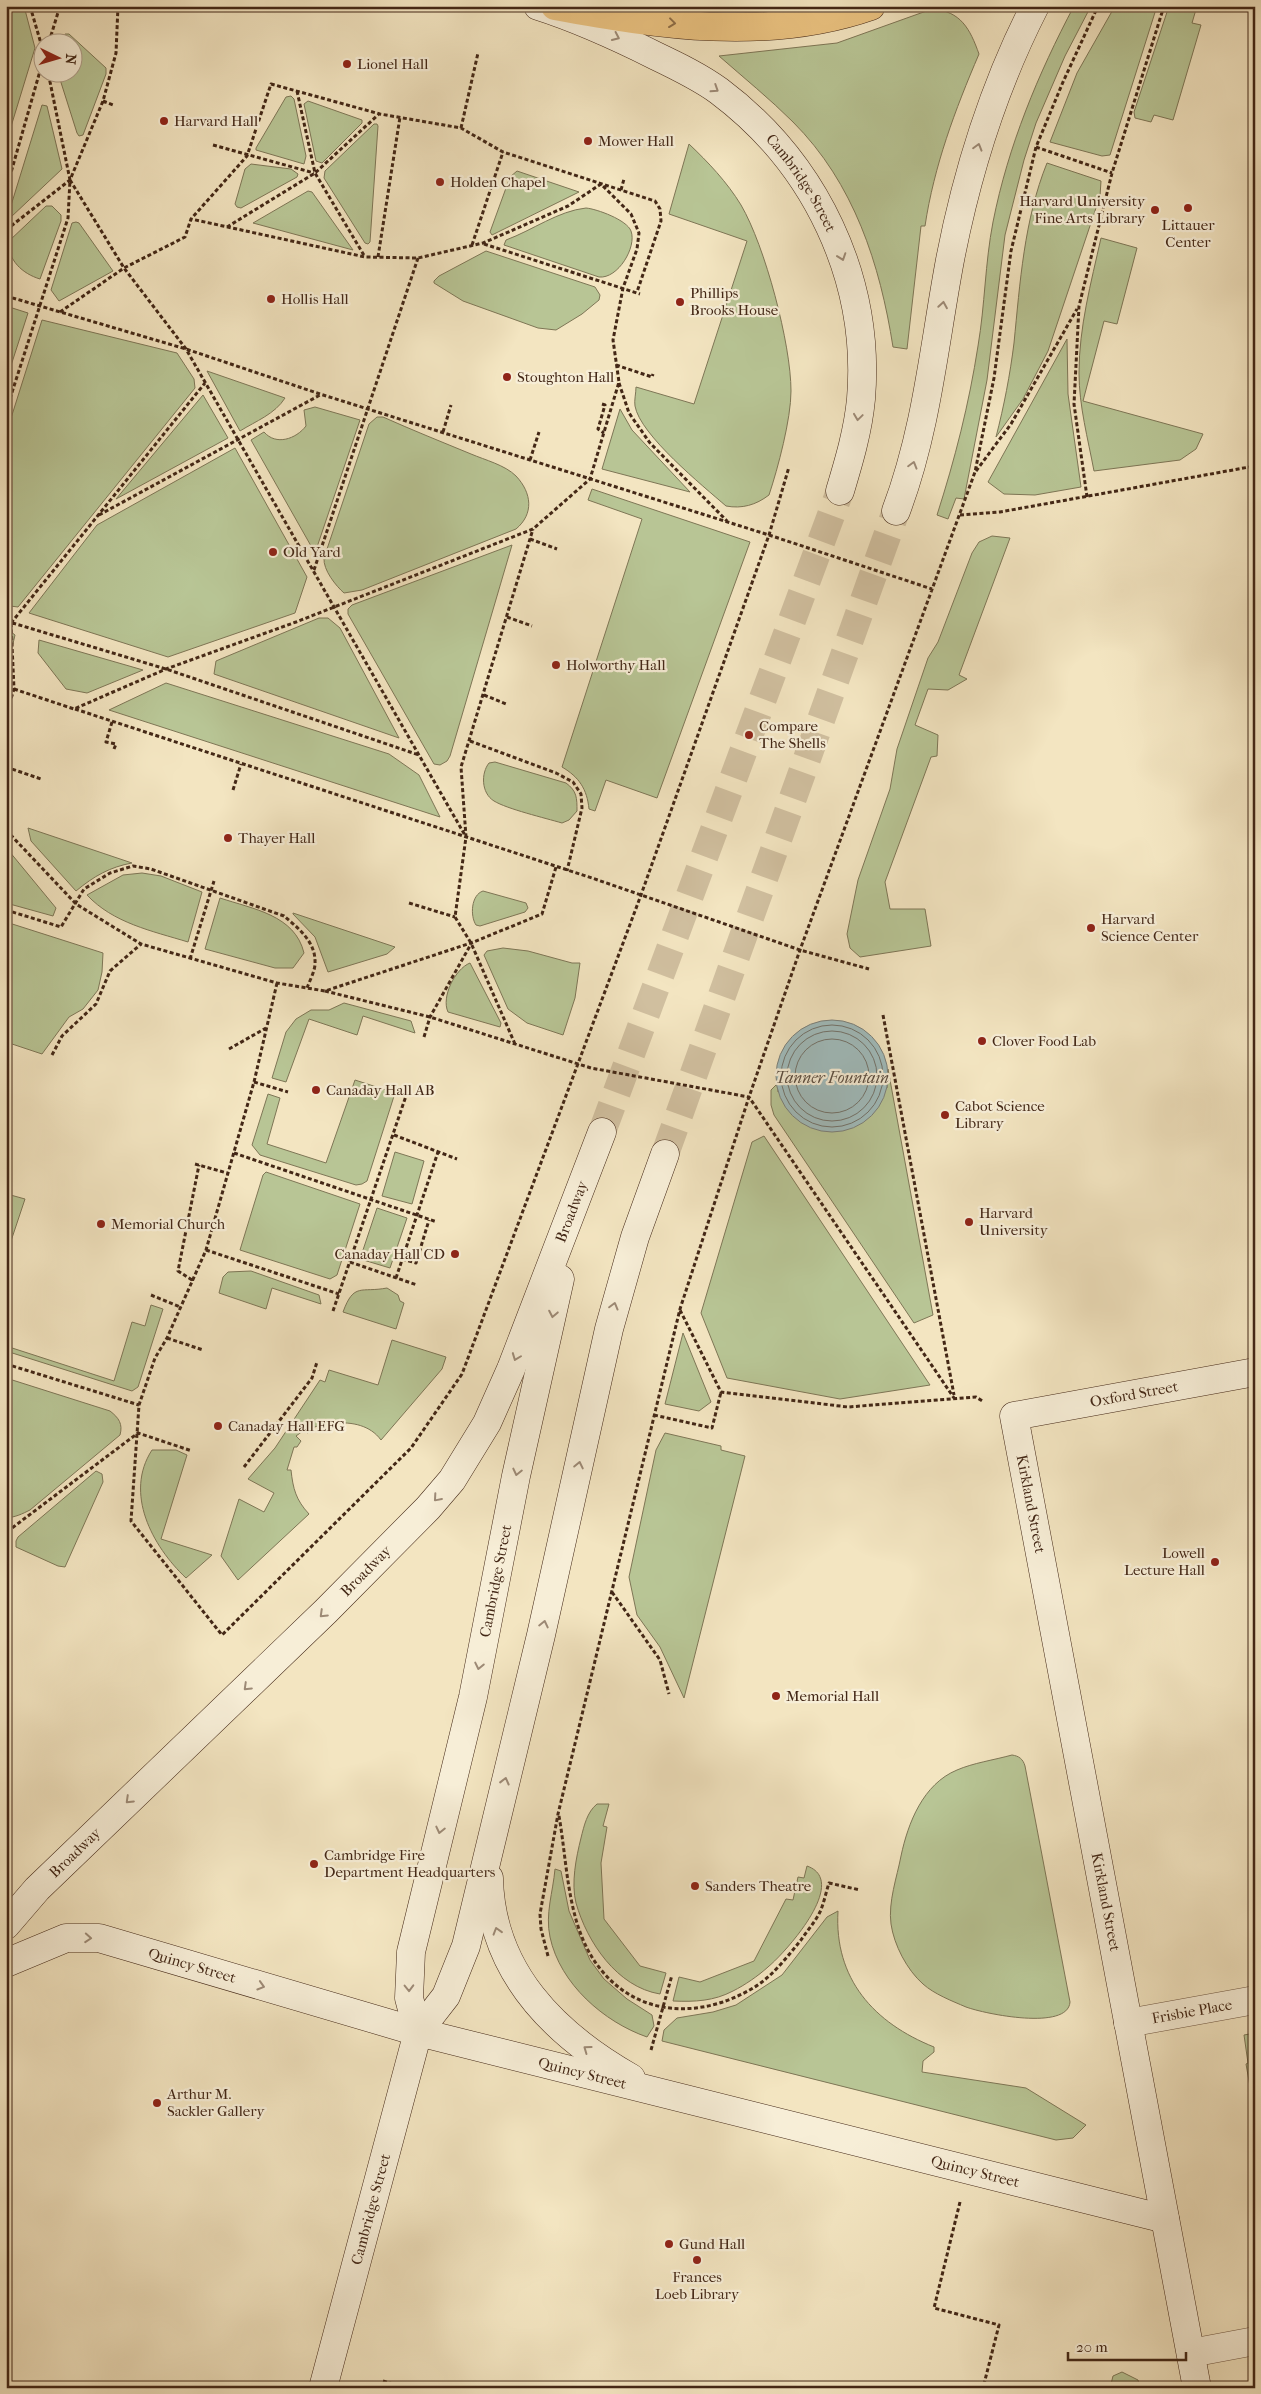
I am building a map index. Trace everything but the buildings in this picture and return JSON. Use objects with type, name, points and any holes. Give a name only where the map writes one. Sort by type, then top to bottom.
[{"type":"main road","name":"Cambridge Street","points":[[538,6],[617,37],[673,64],[717,89],[763,128],[790,159],[802,177],[825,216],[842,256],[852,292],[858,328],[862,364],[861,399],[856,436],[840,491]]},
{"type":"main road","points":[[555,6],[722,28],[768,27],[809,22],[871,6]]},
{"type":"main road","points":[[896,511],[909,476],[923,420],[950,261],[971,170],[996,93],[1034,6]]},
{"type":"main road","name":"Cambridge Street","points":[[418,2032],[409,1998],[411,1952],[472,1697],[516,1476],[561,1271],[602,1132]]},
{"type":"main road","name":"Broadway","points":[[6,1925],[37,1889],[353,1584],[428,1508],[452,1480],[487,1423],[511,1369],[602,1132]]},
{"type":"main road","name":"Cambridge Street","points":[[323,2388],[418,2032],[435,2013],[454,1980],[466,1946],[541,1634],[611,1321],[635,1237],[665,1154]]},
{"type":"main road","name":"Oxford Street","points":[[1014,1416],[1255,1372]]},
{"type":"main road","name":"Kirkland Street","points":[[1014,1416],[1197,2388]]},
{"type":"main road","points":[[493,1829],[489,1868],[491,1902],[497,1933],[508,1961],[517,1976],[534,2000],[563,2030],[617,2070],[659,2092]]},
{"type":"main road","name":"Quincy Street","points":[[6,1963],[66,1938],[99,1938],[418,2032],[1165,2219]]},
{"type":"main road","name":"Frisbie Place","points":[[1128,2023],[1255,2000]]},
{"type":"main road","points":[[1191,2353],[1255,2341]]},
{"type":"path","points":[[30,6],[38,32]]},
{"type":"path","points":[[52,32],[60,6]]},
{"type":"path","points":[[6,230],[70,180],[104,101],[116,53],[118,6]]},
{"type":"path","points":[[549,1959],[541,1929],[540,1914],[558,1814],[680,1309],[748,1097],[800,950],[976,472],[994,378],[1011,251],[1036,147],[1098,6]]},
{"type":"path","points":[[1087,497],[1074,404],[1079,306],[1112,173],[1164,6]]},
{"type":"path","points":[[461,128],[478,53]]},
{"type":"path","points":[[6,190],[37,82]]},
{"type":"path","points":[[6,411],[68,218],[70,180],[50,82]]},
{"type":"path","points":[[59,312],[124,268],[185,237],[191,219],[247,156],[271,84],[380,114],[461,128],[503,152],[655,201],[660,209],[661,222],[638,293],[483,244]]},
{"type":"path","points":[[297,91],[315,173],[365,258]]},
{"type":"path","points":[[104,101],[113,105]]},
{"type":"path","points":[[226,227],[315,173],[380,114]]},
{"type":"path","points":[[378,257],[400,117]]},
{"type":"path","points":[[213,145],[247,156],[315,173]]},
{"type":"path","points":[[1036,147],[1112,173]]},
{"type":"path","points":[[472,245],[503,152]]},
{"type":"path","points":[[622,190],[624,179]]},
{"type":"path","points":[[70,180],[124,268],[186,349],[335,606],[466,838]]},
{"type":"path","points":[[191,219],[365,258],[418,258],[483,244],[568,206],[601,184]]},
{"type":"path","points":[[601,184],[630,214],[639,233],[637,249],[624,288],[613,340],[618,382],[629,413],[650,443],[728,522]]},
{"type":"path","points":[[314,570],[418,258]]},
{"type":"path","points":[[6,296],[186,349],[320,394],[770,535],[932,589]]},
{"type":"path","points":[[976,472],[1011,424],[1079,306]]},
{"type":"path","points":[[616,365],[652,377],[653,374]]},
{"type":"path","points":[[74,709],[166,669],[335,606],[533,528],[590,479],[618,382]]},
{"type":"path","points":[[11,623],[205,383]]},
{"type":"path","points":[[96,516],[320,394]]},
{"type":"path","points":[[602,404],[605,405],[598,429],[604,433]]},
{"type":"path","points":[[443,432],[451,405]]},
{"type":"path","points":[[530,460],[538,432]]},
{"type":"path","points":[[959,515],[1000,512],[1255,466]]},
{"type":"path","points":[[277,983],[254,1082],[206,1250],[167,1338],[154,1358],[139,1405],[131,1521],[222,1635],[411,1448],[462,1374],[641,895],[770,535],[788,467]]},
{"type":"path","points":[[515,1044],[471,943],[455,917],[466,838],[461,767],[533,528]]},
{"type":"path","points":[[530,540],[557,549]]},
{"type":"path","points":[[6,611],[11,623],[14,689],[6,715]]},
{"type":"path","points":[[507,617],[532,626]]},
{"type":"path","points":[[6,621],[166,669],[420,755]]},
{"type":"path","points":[[14,689],[641,895],[800,950],[870,969]]},
{"type":"path","points":[[483,695],[506,704]]},
{"type":"path","points":[[112,722],[106,742],[116,744],[114,749]]},
{"type":"path","points":[[470,741],[556,773],[573,782],[581,794],[582,808],[567,871]]},
{"type":"path","points":[[233,790],[241,764]]},
{"type":"path","points":[[6,767],[41,779]]},
{"type":"path","points":[[6,831],[76,904],[141,944],[277,983],[325,991],[430,1017],[577,1064],[748,1097],[954,1398]]},
{"type":"path","points":[[6,910],[61,927],[84,889],[110,873],[132,866],[151,869],[284,916],[301,931],[310,944],[315,962],[307,988]]},
{"type":"path","points":[[325,991],[471,943],[542,914],[556,867]]},
{"type":"path","points":[[190,958],[214,881]]},
{"type":"path","points":[[409,903],[455,917]]},
{"type":"path","points":[[424,1038],[430,1017],[471,943]]},
{"type":"path","points":[[52,1055],[66,1032],[96,1004],[110,971],[141,944]]},
{"type":"path","points":[[883,1015],[954,1398]]},
{"type":"path","points":[[229,1049],[266,1028]]},
{"type":"path","points":[[254,1082],[288,1092]]},
{"type":"path","points":[[334,1311],[409,1087]]},
{"type":"path","points":[[394,1135],[457,1159]]},
{"type":"path","points":[[396,1278],[438,1152]]},
{"type":"path","points":[[234,1153],[437,1222]]},
{"type":"path","points":[[192,1280],[178,1271],[197,1165],[227,1173]]},
{"type":"path","points":[[402,1259],[416,1263],[430,1220]]},
{"type":"path","points":[[206,1250],[339,1294]]},
{"type":"path","points":[[350,1262],[417,1285]]},
{"type":"path","points":[[152,1295],[180,1307]]},
{"type":"path","points":[[654,1415],[712,1428],[722,1392],[680,1309]]},
{"type":"path","points":[[167,1338],[202,1350]]},
{"type":"path","points":[[244,1467],[312,1378],[317,1362]]},
{"type":"path","points":[[6,1364],[139,1405]]},
{"type":"path","points":[[722,1392],[848,1407],[976,1397]]},
{"type":"path","points":[[138,1433],[192,1451]]},
{"type":"path","points":[[6,1527],[12,1528],[138,1433]]},
{"type":"path","points":[[612,1591],[660,1660],[669,1694]]},
{"type":"path","points":[[558,1814],[566,1856],[568,1891],[576,1921],[587,1948],[601,1971],[619,1988],[662,2009],[707,2006],[732,1999],[754,1988],[774,1972],[808,1929],[820,1912],[829,1883],[860,1890]]},
{"type":"path","points":[[651,2051],[672,1975]]},
{"type":"path","points":[[968,2170],[934,2308],[999,2325],[983,2388]]},
{"type":"path","points":[[383,2381],[406,2388]]},
{"type":"green space","points":[[6,6],[24,6],[32,37],[32,58],[6,143]]},
{"type":"green space","points":[[1074,6],[1091,6],[1065,56],[1036,123],[1024,160],[1005,235],[987,380],[964,499],[956,498],[948,519],[937,515],[956,452],[966,410],[980,331],[990,237],[999,194],[1026,111],[1048,58]]},
{"type":"green space","points":[[1115,6],[1157,6],[1110,155],[1102,156],[1050,142],[1077,73]]},
{"type":"green space","points":[[1169,6],[1197,6],[1192,23],[1201,25],[1173,120],[1154,115],[1151,122],[1135,118],[1134,112]]},
{"type":"green space","points":[[932,9],[950,13],[963,23],[968,29],[979,54],[946,138],[925,226],[921,226],[907,349],[893,347],[872,255],[848,198],[833,171],[793,122],[719,56],[837,43]]},
{"type":"green space","points":[[82,46],[106,68],[106,74],[83,135],[79,136],[61,82],[82,82]]},
{"type":"green space","points":[[291,96],[294,99],[306,156],[304,164],[256,150],[286,97]]},
{"type":"green space","points":[[308,101],[362,120],[362,123],[322,163],[316,161],[304,104]]},
{"type":"green space","points":[[42,105],[47,106],[62,169],[11,217],[9,212]]},
{"type":"green space","points":[[374,124],[378,126],[370,242],[368,244],[365,243],[324,178],[325,171]]},
{"type":"green space","points":[[689,144],[730,188],[750,223],[775,296],[787,348],[791,391],[786,429],[776,471],[769,495],[754,504],[743,506],[726,506],[688,473],[648,431],[639,418],[635,406],[636,387],[694,404],[747,241],[669,214]]},
{"type":"green space","points":[[1047,163],[1101,181],[1100,196],[1048,351],[1023,399],[996,437],[1011,367],[1028,229],[1039,185]]},
{"type":"green space","points":[[251,164],[291,169],[298,174],[297,177],[241,208],[237,207],[235,204],[245,169]]},
{"type":"green space","points":[[517,171],[579,192],[492,235],[490,232],[510,177]]},
{"type":"green space","points":[[308,191],[312,192],[353,250],[253,223]]},
{"type":"green space","points":[[46,206],[52,206],[61,215],[61,221],[40,279],[28,274],[17,265],[9,248],[9,241]]},
{"type":"green space","points":[[586,208],[597,210],[618,219],[631,231],[632,238],[629,253],[619,268],[613,273],[599,277],[504,245],[506,240],[556,217]]},
{"type":"green space","points":[[72,223],[79,223],[113,271],[59,301],[51,290]]},
{"type":"green space","points":[[1101,238],[1137,248],[1117,324],[1104,321],[1083,401],[1203,434],[1196,449],[1180,460],[1094,471],[1082,410],[1079,373],[1083,322]]},
{"type":"green space","points":[[486,251],[595,287],[600,295],[599,300],[582,314],[556,330],[538,328],[463,301],[434,283],[439,276]]},
{"type":"green space","points":[[6,306],[28,313],[6,381]]},
{"type":"green space","points":[[42,320],[177,353],[194,379],[195,388],[18,607],[10,606],[6,596],[6,434]]},
{"type":"green space","points":[[1067,339],[1068,394],[1081,487],[1035,495],[1004,494],[988,482]]},
{"type":"green space","points":[[207,371],[285,398],[271,413],[240,431]]},
{"type":"green space","points":[[203,395],[228,438],[116,499]]},
{"type":"green space","points":[[315,407],[360,420],[315,553],[251,440],[264,432],[274,439],[280,440],[297,434],[306,426],[304,410]]},
{"type":"green space","points":[[620,409],[632,430],[690,492],[602,469]]},
{"type":"green space","points":[[377,417],[383,417],[495,463],[511,472],[521,483],[528,496],[528,510],[522,523],[516,529],[362,590],[344,593],[328,573],[324,558],[369,424]]},
{"type":"green space","points":[[235,448],[307,577],[295,613],[168,657],[29,613],[97,525]]},
{"type":"green space","points":[[592,489],[750,542],[657,798],[606,780],[595,811],[589,809],[581,784],[562,767],[642,519],[588,500]]},
{"type":"green space","points":[[992,536],[1010,538],[959,675],[967,679],[948,690],[928,689],[915,725],[938,735],[937,756],[931,757],[885,882],[890,909],[925,909],[931,946],[860,957],[850,948],[847,934],[858,880],[890,789],[897,749],[928,658],[938,642],[972,553],[979,542]]},
{"type":"green space","points":[[512,545],[450,756],[447,761],[440,765],[434,764],[348,614],[348,609],[352,605]]},
{"type":"green space","points":[[319,618],[328,618],[340,628],[399,738],[214,674],[216,661]]},
{"type":"green space","points":[[6,628],[15,635],[6,674]]},
{"type":"green space","points":[[39,640],[143,670],[87,693],[66,689],[38,653]]},
{"type":"green space","points":[[166,683],[389,754],[419,775],[440,817],[109,710]]},
{"type":"green space","points":[[495,762],[566,783],[576,795],[577,811],[569,820],[562,823],[494,801],[487,793],[484,777],[486,767],[489,763]]},
{"type":"green space","points":[[28,828],[132,863],[102,873],[76,891],[31,841]]},
{"type":"green space","points":[[9,851],[56,908],[53,916],[6,903],[6,858]]},
{"type":"green space","points":[[142,873],[161,876],[202,892],[188,942],[147,930],[121,919],[97,905],[87,895],[123,875]]},
{"type":"green space","points":[[483,891],[526,903],[528,908],[525,912],[480,926],[476,925],[472,911],[474,901],[479,893]]},
{"type":"green space","points":[[220,898],[271,915],[292,930],[299,940],[304,953],[293,968],[275,968],[205,949]]},
{"type":"green space","points":[[293,914],[395,947],[387,954],[328,972],[315,937]]},
{"type":"green space","points":[[6,922],[103,953],[102,972],[98,990],[83,1009],[69,1017],[42,1054],[6,1042]]},
{"type":"green space","points":[[503,948],[528,951],[572,963],[580,963],[575,998],[563,1035],[527,1023],[508,1009],[484,955],[487,951]]},
{"type":"green space","points":[[470,963],[501,1023],[500,1027],[448,1012],[446,999],[451,984],[459,971]]},
{"type":"green space","points":[[344,1003],[411,1021],[415,1033],[363,1016],[357,1035],[309,1019],[286,1082],[272,1078],[286,1032],[296,1019],[311,1010],[329,1010]]},
{"type":"green space","points":[[888,1069],[933,1315],[914,1323],[774,1115],[771,1105],[771,1090],[777,1084],[778,1092],[887,1088]]},
{"type":"green space","points":[[355,1080],[395,1093],[367,1181],[356,1185],[260,1155],[252,1145],[268,1094],[280,1098],[267,1144],[326,1163]]},
{"type":"green space","points":[[764,1136],[930,1385],[840,1399],[727,1378],[701,1313],[752,1142]]},
{"type":"green space","points":[[395,1152],[424,1161],[412,1204],[382,1196]]},
{"type":"green space","points":[[266,1172],[360,1204],[337,1275],[330,1279],[240,1250],[263,1175]]},
{"type":"green space","points":[[7,1194],[25,1199],[6,1256],[6,1196]]},
{"type":"green space","points":[[377,1208],[407,1218],[390,1268],[360,1259]]},
{"type":"green space","points":[[251,1271],[319,1295],[321,1304],[272,1288],[266,1309],[219,1293],[223,1277],[228,1272]]},
{"type":"green space","points":[[387,1288],[398,1295],[400,1301],[404,1303],[396,1329],[343,1312],[351,1296],[355,1293]]},
{"type":"green space","points":[[151,1305],[163,1309],[138,1387],[132,1391],[6,1351],[6,1346],[114,1381],[132,1322],[145,1326]]},
{"type":"green space","points":[[683,1333],[711,1402],[699,1411],[665,1404]]},
{"type":"green space","points":[[392,1340],[446,1357],[442,1369],[381,1440],[372,1431],[360,1425],[335,1423],[334,1420],[312,1428],[308,1433],[303,1431],[296,1436],[301,1441],[297,1447],[294,1447],[287,1470],[291,1470],[296,1494],[309,1514],[238,1580],[221,1556],[239,1499],[264,1512],[274,1493],[248,1479],[275,1448],[320,1380],[325,1382],[329,1370],[378,1385]]},
{"type":"green space","points":[[6,1378],[110,1411],[118,1419],[121,1428],[120,1435],[30,1510],[6,1518]]},
{"type":"green space","points":[[665,1433],[721,1446],[721,1450],[745,1456],[684,1698],[660,1647],[637,1615],[629,1577],[656,1450]]},
{"type":"green space","points":[[152,1450],[176,1450],[187,1455],[161,1539],[212,1555],[186,1578],[162,1551],[153,1535],[141,1501],[144,1467]]},
{"type":"green space","points":[[96,1471],[102,1474],[103,1482],[65,1567],[58,1566],[16,1547],[18,1537]]},
{"type":"green space","points":[[1012,1755],[1020,1758],[1025,1766],[1070,2002],[1066,2011],[1056,2016],[1024,2018],[990,2013],[966,2007],[932,1991],[917,1978],[902,1957],[891,1924],[892,1898],[904,1843],[913,1818],[926,1795],[945,1776],[957,1770]]},
{"type":"green space","points":[[597,1804],[609,1804],[603,1826],[607,1827],[601,1863],[604,1919],[640,1966],[666,1973],[660,1994],[644,1990],[617,1972],[596,1947],[581,1918],[576,1903],[574,1879],[577,1854],[586,1820]]},
{"type":"green space","points":[[807,1866],[818,1874],[822,1886],[818,1901],[800,1932],[777,1959],[738,1989],[719,1997],[704,2000],[673,2001],[679,1977],[700,1982],[754,1961],[786,1899],[793,1900],[798,1877],[804,1878]]},
{"type":"green space","points":[[555,1869],[561,1871],[569,1911],[590,1960],[604,1979],[627,1999],[652,2015],[654,2026],[647,2037],[615,2022],[600,2011],[586,1999],[563,1970],[555,1954],[548,1920]]},
{"type":"green space","points":[[838,1911],[839,1935],[843,1958],[851,1978],[862,1996],[893,2025],[912,2037],[934,2047],[934,2052],[923,2061],[922,2072],[1026,2088],[1086,2125],[1073,2138],[1056,2140],[662,2041],[664,2030],[677,2018],[713,2012],[736,2005],[782,1975],[827,1917]]},
{"type":"green space","points":[[1255,2033],[1255,2115],[1246,2064],[1248,2063],[1244,2035]]},
{"type":"green space","points":[[1122,2372],[1138,2380],[1140,2388],[1110,2388],[1113,2376]]},
{"type":"water","name":"Tanner Fountain","points":[[832,1020],[853,1024],[872,1036],[884,1055],[888,1076],[884,1097],[872,1116],[853,1128],[832,1132],[811,1128],[792,1116],[780,1097],[776,1076],[780,1055],[792,1036],[811,1024]]},
{"type":"tunnel","points":[[602,1132],[840,491]]},
{"type":"tunnel","points":[[665,1154],[896,511]]},
{"type":"place","name":"Lionel Hall","points":[[347,64]]},
{"type":"place","name":"Harvard Hall","points":[[164,121]]},
{"type":"place","name":"Mower Hall","points":[[588,141]]},
{"type":"place","name":"Holden Chapel","points":[[440,182]]},
{"type":"place","name":"Littauer Center","points":[[1188,208]]},
{"type":"place","name":"Harvard University Fine Arts Library","points":[[1155,210]]},
{"type":"place","name":"Hollis Hall","points":[[271,299]]},
{"type":"place","name":"Phillips Brooks House","points":[[680,302]]},
{"type":"place","name":"Stoughton Hall","points":[[507,377]]},
{"type":"place","name":"Old Yard","points":[[273,552]]},
{"type":"place","name":"Holworthy Hall","points":[[556,665]]},
{"type":"place","name":"Compare The Shells","points":[[749,735]]},
{"type":"place","name":"Thayer Hall","points":[[228,838]]},
{"type":"place","name":"Harvard Science Center","points":[[1091,928]]},
{"type":"place","name":"Clover Food Lab","points":[[982,1041]]},
{"type":"place","name":"Canaday Hall AB","points":[[316,1090]]},
{"type":"place","name":"Cabot Science Library","points":[[945,1115]]},
{"type":"place","name":"Harvard University","points":[[969,1222]]},
{"type":"place","name":"Memorial Church","points":[[101,1224]]},
{"type":"place","name":"Canaday Hall CD","points":[[455,1254]]},
{"type":"place","name":"Canaday Hall EFG","points":[[218,1426]]},
{"type":"place","name":"Lowell Lecture Hall","points":[[1215,1562]]},
{"type":"place","name":"Memorial Hall","points":[[776,1696]]},
{"type":"place","name":"Cambridge Fire Department Headquarters","points":[[314,1864]]},
{"type":"place","name":"Sanders Theatre","points":[[695,1886]]},
{"type":"place","name":"Arthur M. Sackler Gallery","points":[[157,2103]]},
{"type":"place","name":"Gund Hall","points":[[669,2244]]},
{"type":"place","name":"Frances Loeb Library","points":[[697,2260]]}]
